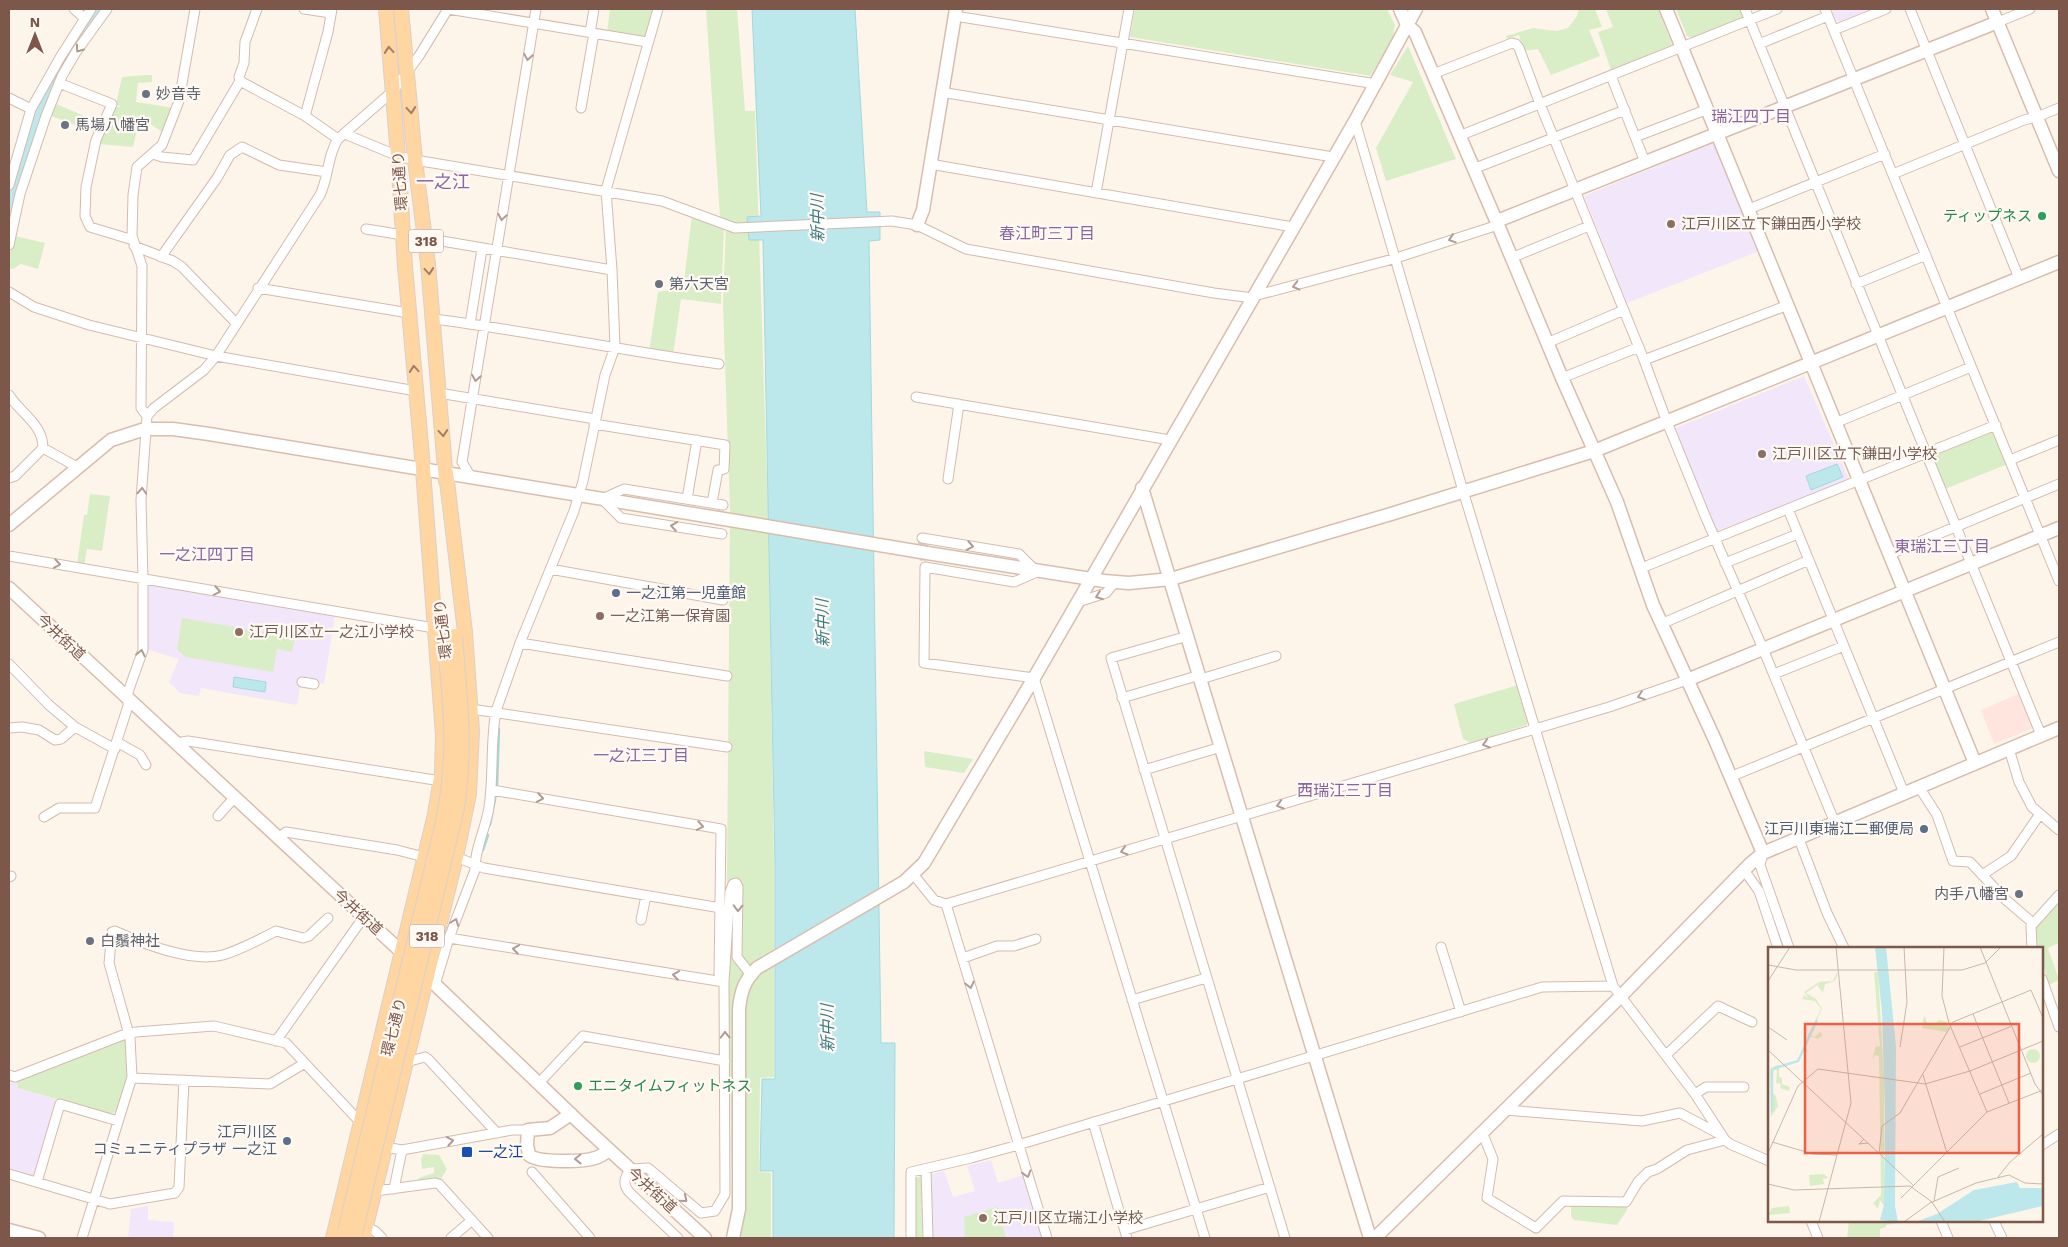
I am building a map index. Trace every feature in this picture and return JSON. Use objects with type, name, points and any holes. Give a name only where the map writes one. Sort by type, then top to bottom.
[{"type":"main road","name":"環七通り","points":[[351,1235],[457,808],[462,767],[463,728],[444,633],[423,470],[386,9]]},
{"type":"main road","name":"環七通り","points":[[402,9],[415,160],[434,319],[446,473],[444,633]]},
{"type":"main road","points":[[351,1235],[375,1191],[406,1062],[431,981],[472,774],[471,709],[457,554],[446,473]]},
{"type":"main road","points":[[351,1235],[361,1123],[441,781],[444,633]]},
{"type":"street","points":[[74,9],[85,19]]},
{"type":"street","points":[[9,245],[13,190],[31,109],[61,56],[91,9]]},
{"type":"street","points":[[13,190],[59,83],[76,52],[107,9]]},
{"type":"street","points":[[148,416],[142,408],[140,337],[142,266],[133,243],[133,194],[137,167],[162,145],[179,100],[195,9]]},
{"type":"street","points":[[153,154],[162,157],[193,160],[240,81],[239,77],[244,63],[245,42],[257,9]]},
{"type":"street","points":[[304,9],[331,11],[305,116]]},
{"type":"street","points":[[44,817],[59,808],[95,808],[128,706],[128,692],[143,650],[144,578],[141,500],[145,429],[148,416],[154,408],[204,370],[216,356],[320,194],[324,186],[333,146],[392,91],[407,72],[448,9],[501,14],[534,24],[647,42]]},
{"type":"street","points":[[471,477],[462,462],[536,9]]},
{"type":"street","points":[[581,108],[594,9]]},
{"type":"street","points":[[431,981],[475,870],[474,864],[485,829],[492,790],[496,712],[520,643],[538,602],[579,495],[605,375],[615,347],[606,190],[658,9]]},
{"type":"street","points":[[1096,193],[1129,9]]},
{"type":"street","points":[[1400,9],[1407,25],[1414,32],[1617,502],[1661,624],[1763,853],[1760,865],[1789,947]]},
{"type":"street","points":[[733,1238],[739,1209],[739,1009],[741,991],[754,972],[908,878],[931,852],[1078,602],[1376,84],[1416,9]]},
{"type":"street","points":[[1666,9],[1975,763]]},
{"type":"street","points":[[1744,9],[2040,735]]},
{"type":"street","points":[[1459,136],[1777,9]]},
{"type":"street","points":[[1834,30],[1886,9]]},
{"type":"street","points":[[1910,9],[2019,278]]},
{"type":"street","points":[[1992,9],[2059,171]]},
{"type":"street","points":[[240,81],[341,137],[415,160],[606,190],[662,201],[735,228],[892,221],[917,224],[966,249],[1214,293],[1253,297],[1393,258],[1497,223],[1784,106],[2030,9]]},
{"type":"street","points":[[917,224],[923,210],[941,92],[956,12],[1123,43],[1376,84]]},
{"type":"street","points":[[1759,44],[1827,12],[2059,581]]},
{"type":"street","points":[[1432,74],[1512,43],[1520,48],[1540,104],[1639,347],[1714,539],[1764,650],[1835,822]]},
{"type":"street","points":[[1611,76],[1645,162]]},
{"type":"street","points":[[59,83],[112,104],[96,140],[86,187],[85,216],[90,227],[133,243],[182,267],[236,323]]},
{"type":"street","points":[[941,92],[1333,157]]},
{"type":"street","points":[[9,98],[31,109]]},
{"type":"street","points":[[1893,174],[2024,120],[2059,108]]},
{"type":"street","points":[[1635,137],[1708,109]]},
{"type":"street","points":[[1473,169],[1625,110]]},
{"type":"street","points":[[1354,121],[1534,729],[1616,992],[1666,1055],[1723,1137],[1730,1144],[1768,1161]]},
{"type":"street","points":[[161,257],[217,178],[230,155],[242,147],[279,165],[327,172]]},
{"type":"street","points":[[1749,209],[1884,154]]},
{"type":"street","points":[[930,164],[1293,227]]},
{"type":"street","points":[[1511,258],[1589,226]]},
{"type":"street","points":[[366,229],[403,235]]},
{"type":"street","points":[[436,240],[612,270]]},
{"type":"street","points":[[470,324],[482,249]]},
{"type":"street","points":[[1856,284],[1926,255]]},
{"type":"street","points":[[9,525],[112,440],[145,429],[173,429],[1090,580],[1129,584],[1170,579],[1594,451],[2059,262]]},
{"type":"street","points":[[258,288],[409,313]]},
{"type":"street","points":[[9,292],[34,307],[88,325],[216,356],[416,391]]},
{"type":"street","points":[[1644,360],[1788,305]]},
{"type":"street","points":[[1547,343],[1624,310]]},
{"type":"street","points":[[434,319],[719,364]]},
{"type":"street","points":[[1562,378],[1639,347]]},
{"type":"street","points":[[1835,422],[1971,367]]},
{"type":"street","points":[[440,393],[725,445],[724,469],[718,470],[712,503]]},
{"type":"street","points":[[9,395],[14,404],[35,424],[43,438],[43,448],[15,476],[9,478]]},
{"type":"street","points":[[916,397],[1170,440]]},
{"type":"street","points":[[948,479],[959,404]]},
{"type":"street","points":[[1640,569],[1996,425]]},
{"type":"street","points":[[687,499],[697,440]]},
{"type":"street","points":[[2010,460],[2059,440]]},
{"type":"street","points":[[43,448],[77,467]]},
{"type":"street","points":[[1890,554],[2059,484]]},
{"type":"street","points":[[1142,488],[1370,1238]]},
{"type":"street","points":[[602,499],[624,489],[722,505]]},
{"type":"street","points":[[602,499],[621,518],[722,534]]},
{"type":"street","points":[[1788,509],[1904,793]]},
{"type":"street","points":[[908,878],[934,900],[946,904],[1609,707],[1687,680],[1764,650],[2059,528]]},
{"type":"street","points":[[1725,563],[1798,534]]},
{"type":"street","points":[[922,538],[1019,554],[1037,572]]},
{"type":"street","points":[[9,556],[144,578],[444,633]]},
{"type":"street","points":[[1661,624],[1808,560]]},
{"type":"street","points":[[1034,678],[924,663],[925,567],[1014,582],[1037,572]]},
{"type":"street","points":[[550,569],[723,600]]},
{"type":"street","points":[[1078,602],[1106,594],[1115,582]]},
{"type":"street","name":"今井街道","points":[[9,588],[401,952],[608,1150],[705,1238]]},
{"type":"street","points":[[1188,636],[1111,658],[1285,1238]]},
{"type":"street","points":[[1730,777],[2059,642]]},
{"type":"street","points":[[520,643],[726,676]]},
{"type":"street","points":[[1774,674],[1844,646]]},
{"type":"street","points":[[1122,698],[1276,656]]},
{"type":"street","points":[[9,664],[49,705],[75,727],[140,756],[146,765]]},
{"type":"street","points":[[1034,678],[1205,1238]]},
{"type":"street","points":[[302,682],[314,684]]},
{"type":"street","points":[[471,709],[728,747]]},
{"type":"street","points":[[9,728],[22,727],[39,730],[55,740],[60,739],[75,727]]},
{"type":"street","points":[[1375,1238],[1506,1110],[1616,992],[1763,853],[2059,728]]},
{"type":"street","points":[[177,743],[197,742],[441,781]]},
{"type":"street","points":[[1144,770],[1221,747]]},
{"type":"street","points":[[2009,749],[2019,782],[2032,807],[2059,830]]},
{"type":"street","points":[[1920,787],[1937,815],[1953,861],[1970,862],[2006,900],[2033,923]]},
{"type":"street","points":[[492,790],[721,829],[719,974],[724,982]]},
{"type":"street","points":[[218,816],[234,798]]},
{"type":"street","points":[[1982,875],[2011,856],[2040,814]]},
{"type":"street","points":[[278,838],[286,832],[397,850],[424,857]]},
{"type":"street","points":[[1799,839],[1827,913],[1844,947]]},
{"type":"street","points":[[456,857],[484,868],[721,908]]},
{"type":"street","points":[[1744,870],[1759,891],[1778,947]]},
{"type":"street","points":[[678,1238],[625,1186],[624,1181],[630,1169],[648,1168],[701,1213],[715,1211],[725,1194],[724,982],[730,892],[733,884],[736,883],[738,887],[737,957],[754,972]]},
{"type":"street","points":[[2032,947],[2030,932],[2033,923],[2059,895]]},
{"type":"street","points":[[641,920],[646,896]]},
{"type":"street","points":[[946,904],[1046,1238]]},
{"type":"street","points":[[82,1238],[132,1078],[128,1034],[109,963],[112,932],[115,930],[157,947],[199,958],[223,955],[251,946],[276,931],[304,938],[328,918]]},
{"type":"street","points":[[276,1041],[363,918]]},
{"type":"street","points":[[449,938],[724,982]]},
{"type":"street","points":[[963,958],[997,946],[1014,946],[1036,939]]},
{"type":"street","points":[[1441,947],[1461,1012]]},
{"type":"street","points":[[1132,1000],[1206,978]]},
{"type":"street","points":[[2043,986],[2059,1027]]},
{"type":"street","points":[[911,1238],[911,1172],[1018,1145],[1542,987],[1616,992]]},
{"type":"street","points":[[1666,1055],[1718,1006],[1752,1022]]},
{"type":"street","points":[[9,1075],[15,1077],[128,1034],[214,1026],[286,1043],[361,1123]]},
{"type":"street","points":[[539,1083],[583,1036],[725,1061]]},
{"type":"street","points":[[406,1062],[425,1057],[428,1058],[497,1133]]},
{"type":"street","points":[[132,1078],[270,1084],[305,1063]]},
{"type":"street","points":[[9,1174],[110,1204],[173,1194],[179,1187],[184,1080]]},
{"type":"street","points":[[1694,1094],[1706,1087],[1744,1088]]},
{"type":"street","points":[[37,1182],[60,1104],[118,1121]]},
{"type":"street","points":[[1506,1110],[1642,1121],[1680,1113],[1723,1137]]},
{"type":"street","points":[[385,1147],[402,1150],[512,1130],[550,1128],[571,1114]]},
{"type":"street","points":[[1093,1122],[1126,1234],[1270,1187]]},
{"type":"street","points":[[528,1130],[527,1151],[532,1158],[538,1160],[590,1159],[601,1156],[608,1150]]},
{"type":"street","points":[[1482,1132],[1493,1159],[1487,1198],[1536,1228],[1563,1201],[1626,1202],[1638,1182],[1648,1172],[1657,1170],[1687,1150],[1723,1137]]},
{"type":"street","points":[[2043,1144],[2059,1134]]},
{"type":"street","points":[[394,1189],[402,1150]]},
{"type":"street","points":[[926,1169],[928,1238]]},
{"type":"street","points":[[532,1172],[590,1238]]},
{"type":"street","points":[[375,1191],[439,1184],[488,1238]]},
{"type":"street","points":[[451,1238],[472,1220]]},
{"type":"street","points":[[1812,1222],[1815,1237]]},
{"type":"street","points":[[1941,1222],[1948,1238]]},
{"type":"street","points":[[1994,1222],[2002,1238]]},
{"type":"street","points":[[9,1230],[39,1238]]},
{"type":"street","points":[[351,1235],[375,1231],[382,1238]]},
{"type":"shaded area","points":[[1831,9],[1876,9],[1842,22],[1836,20]]},
{"type":"shaded area","name":"江戸川区立下鎌田西小学校","points":[[1714,143],[1757,252],[1627,303],[1584,196]]},
{"type":"shaded area","name":"江戸川区立下鎌田小学校","points":[[1804,376],[1849,479],[1717,531],[1675,428]]},
{"type":"shaded area","name":"江戸川区立一之江小学校","points":[[159,584],[335,616],[324,684],[301,680],[297,705],[201,688],[199,696],[180,693],[169,682],[179,659],[145,649],[147,586],[158,586]]},
{"type":"shaded area","points":[[2018,694],[2021,695],[2034,725],[2031,729],[1994,744],[1981,710]]},
{"type":"shaded area","points":[[9,1079],[15,1081],[18,1088],[57,1100],[33,1178],[9,1171]]},
{"type":"shaded area","name":"江戸川区立瑞江小学校","points":[[991,1160],[998,1183],[1023,1175],[1042,1238],[930,1238],[929,1175],[944,1171],[953,1197],[975,1191],[967,1166]]},
{"type":"shaded area","points":[[148,1206],[148,1220],[174,1222],[173,1238],[128,1238],[131,1209]]},
{"type":"green space","points":[[96,9],[110,9],[76,57],[54,103],[101,123],[96,133],[49,115],[19,201],[9,250],[9,199],[34,109]]},
{"type":"green space","points":[[610,9],[654,9],[645,39],[607,32]]},
{"type":"green space","points":[[706,9],[737,9],[745,111],[755,111],[768,510],[774,864],[774,1077],[760,1078],[759,1172],[771,1173],[771,1238],[733,1238],[727,875],[730,510],[723,304],[726,222],[720,217]]},
{"type":"green space","points":[[1135,9],[1387,9],[1395,25],[1392,42],[1370,76],[1130,37]]},
{"type":"green space","points":[[1579,9],[1595,9],[1602,27],[1589,30],[1600,56],[1551,75],[1538,49],[1524,51],[1519,35],[1507,39],[1506,36],[1533,28],[1557,31],[1568,28],[1577,16]]},
{"type":"green space","points":[[1606,9],[1658,9],[1672,45],[1611,70],[1598,32],[1613,27]]},
{"type":"green space","points":[[1676,9],[1741,9],[1743,16],[1742,19],[1692,38],[1687,36]]},
{"type":"green space","points":[[1408,46],[1456,159],[1386,181],[1376,148],[1413,82],[1390,75]]},
{"type":"green space","points":[[152,75],[152,82],[138,83],[136,102],[174,108],[164,133],[138,116],[140,118],[133,147],[99,144],[107,123],[117,107],[121,107],[116,104],[122,77]]},
{"type":"green space","points":[[692,215],[724,228],[721,304],[681,299],[673,356],[649,353],[658,292],[680,288],[684,281]]},
{"type":"green space","points":[[15,236],[45,243],[38,269],[21,264],[13,269],[9,268],[9,255]]},
{"type":"green space","points":[[1995,432],[2008,464],[1945,489],[1934,458],[1935,454]]},
{"type":"green space","points":[[90,494],[110,496],[102,551],[87,549],[84,565],[77,564],[84,515],[87,515]]},
{"type":"green space","points":[[182,618],[295,637],[292,652],[277,649],[273,672],[186,657],[177,650]]},
{"type":"green space","points":[[1518,685],[1528,722],[1527,725],[1471,743],[1463,739],[1454,704]]},
{"type":"green space","points":[[924,751],[973,759],[964,773],[925,767]]},
{"type":"green space","points":[[2059,902],[2059,943],[2048,948],[2059,980],[2049,985],[2043,965],[2043,947],[2037,947],[2035,928]]},
{"type":"green space","points":[[124,1039],[127,1041],[128,1076],[117,1111],[111,1115],[18,1088],[16,1081]]},
{"type":"green space","points":[[423,1154],[439,1155],[447,1169],[441,1179],[419,1184],[418,1178],[434,1173],[434,1167],[422,1169],[421,1159]]},
{"type":"green space","points":[[921,1176],[922,1238],[915,1238],[915,1178]]},
{"type":"green space","points":[[1571,1206],[1627,1207],[1627,1210],[1617,1225],[1574,1220],[1571,1216]]},
{"type":"green space","points":[[997,1207],[1006,1238],[965,1238],[964,1217]]},
{"type":"green space","points":[[1849,1222],[1903,1222],[1886,1225],[1886,1227],[1880,1229],[1880,1238],[1847,1238]]},
{"type":"water","name":"新中川","points":[[752,9],[855,9],[867,212],[880,212],[880,240],[869,241],[881,1043],[895,1043],[894,1238],[773,1238],[773,1171],[760,1171],[762,1079],[775,1079],[775,864],[763,240],[749,240],[747,217],[761,216]]},
{"type":"water","points":[[1837,464],[1843,477],[1811,490],[1806,476]]},
{"type":"water","points":[[234,677],[266,682],[265,692],[233,687]]},
{"type":"waterway","points":[[9,219],[12,199],[56,74],[98,9]]},
{"type":"waterway","points":[[497,787],[499,729]]},
{"type":"waterway","points":[[490,825],[496,794]]},
{"type":"waterway","points":[[483,850],[488,835]]},
{"type":"tunnel","points":[[922,538],[925,567]]},
{"type":"place","name":"妙音寺","points":[[146,94]]},
{"type":"place","name":"馬場八幡宮","points":[[65,125]]},
{"type":"place","name":"ティップネス","points":[[2042,216]]},
{"type":"place","name":"江戸川区立下鎌田西小学校","points":[[1671,224]]},
{"type":"place","name":"第六天宮","points":[[659,284]]},
{"type":"place","name":"江戸川区立下鎌田小学校","points":[[1762,454]]},
{"type":"place","name":"一之江第一児童館","points":[[616,593]]},
{"type":"place","name":"一之江第一保育園","points":[[600,616]]},
{"type":"place","name":"江戸川区立一之江小学校","points":[[239,632]]},
{"type":"place","name":"江戸川東瑞江二郵便局","points":[[1924,829]]},
{"type":"place","name":"内手八幡宮","points":[[2019,894]]},
{"type":"place","name":"白鬚神社","points":[[90,941]]},
{"type":"place","name":"エニタイムフィットネス","points":[[578,1086]]},
{"type":"place","name":"江戸川区 コミュニティプラザ 一之江","points":[[287,1141]]},
{"type":"place","name":"一之江","points":[[467,1152]]},
{"type":"place","name":"江戸川区立瑞江小学校","points":[[983,1218]]},
{"type":"district","name":"瑞江四丁目","points":[[1751,116]]},
{"type":"district","name":"一之江","points":[[443,182]]},
{"type":"district","name":"春江町三丁目","points":[[1047,233]]},
{"type":"district","name":"東瑞江三丁目","points":[[1942,546]]},
{"type":"district","name":"一之江四丁目","points":[[207,554]]},
{"type":"district","name":"一之江三丁目","points":[[641,755]]},
{"type":"district","name":"西瑞江三丁目","points":[[1345,790]]}]
